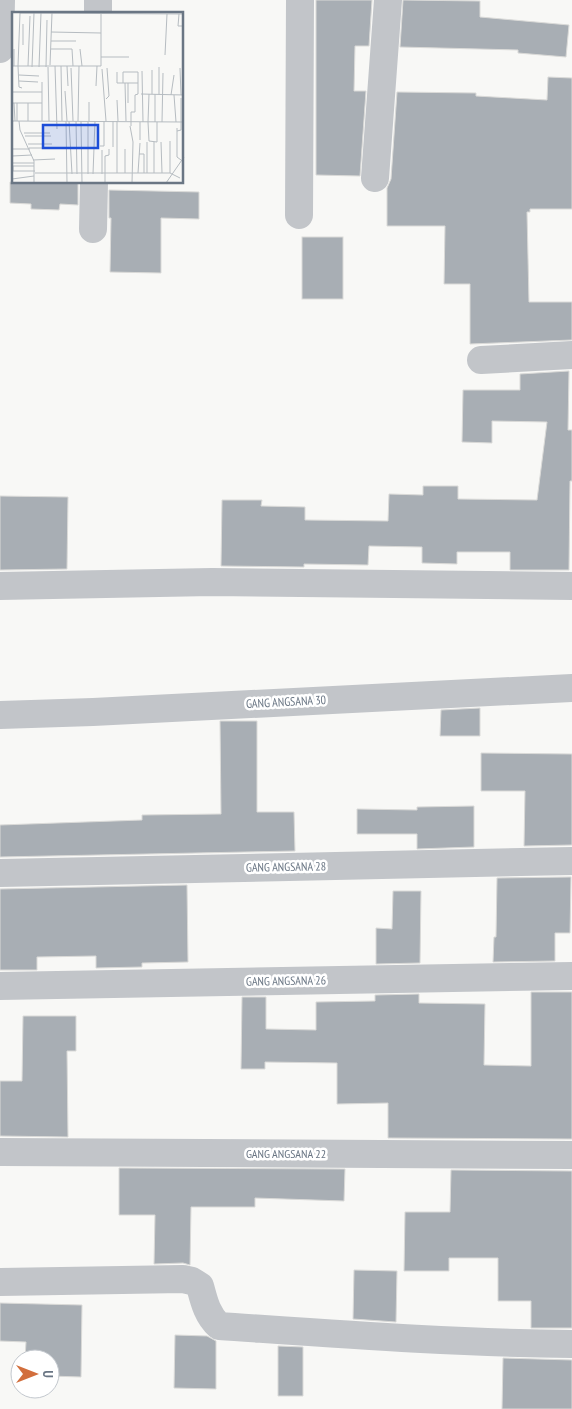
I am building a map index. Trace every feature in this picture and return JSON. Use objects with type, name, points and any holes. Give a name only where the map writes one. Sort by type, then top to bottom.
[{"type":"street","points":[[0,49],[1,0]]},
{"type":"street","points":[[299,215],[300,0]]},
{"type":"street","points":[[375,178],[388,0]]},
{"type":"street","points":[[93,229],[94,184]]},
{"type":"street","points":[[480,360],[572,355]]},
{"type":"street","points":[[0,586],[212,582],[572,586]]},
{"type":"street","name":"GANG ANGSANA 30","points":[[0,715],[572,688]]},
{"type":"street","name":"GANG ANGSANA 28","points":[[0,873],[572,861]]},
{"type":"street","name":"GANG ANGSANA 26","points":[[0,986],[572,976]]},
{"type":"street","name":"GANG ANGSANA 22","points":[[0,1152],[572,1155]]},
{"type":"street","points":[[0,1282],[182,1279],[192,1281],[200,1286],[207,1311],[212,1320],[219,1326],[479,1342],[572,1344]]},
{"type":"building","points":[[316,0],[372,0],[369,46],[355,46],[354,91],[366,91],[360,176],[316,175]]},
{"type":"building","points":[[403,0],[480,1],[480,17],[569,25],[566,57],[518,53],[518,50],[400,47]]},
{"type":"building","points":[[548,77],[572,78],[572,209],[530,209],[530,212],[527,212],[529,302],[572,302],[572,340],[470,344],[470,284],[444,284],[445,226],[387,226],[387,188],[391,179],[397,92],[476,93],[476,96],[547,100]]},
{"type":"building","points":[[10,182],[12,184],[78,184],[78,205],[60,204],[59,210],[31,209],[31,204],[10,203]]},
{"type":"building","points":[[109,190],[199,192],[199,219],[161,218],[161,273],[110,272],[111,218],[109,218]]},
{"type":"building","points":[[302,237],[343,237],[343,299],[302,299]]},
{"type":"building","points":[[569,371],[568,430],[572,430],[572,481],[570,481],[569,570],[510,570],[510,552],[457,552],[457,564],[422,563],[422,547],[369,546],[368,565],[304,564],[304,567],[221,566],[222,500],[262,500],[261,506],[305,507],[305,520],[388,521],[389,494],[423,495],[423,486],[458,486],[458,499],[537,500],[547,422],[492,421],[492,443],[462,442],[463,390],[520,390],[520,374]]},
{"type":"building","points":[[0,496],[68,497],[67,569],[0,570]]},
{"type":"building","points":[[480,708],[480,736],[440,736],[441,710]]},
{"type":"building","points":[[220,721],[257,721],[257,812],[294,812],[295,851],[0,857],[0,825],[142,820],[142,815],[221,814]]},
{"type":"building","points":[[481,753],[572,754],[572,845],[524,846],[525,791],[481,791]]},
{"type":"building","points":[[474,806],[474,847],[417,849],[417,834],[357,834],[357,809],[417,810],[417,807]]},
{"type":"building","points":[[571,877],[570,933],[555,933],[555,961],[493,962],[494,937],[496,937],[497,878]]},
{"type":"building","points":[[187,885],[188,962],[142,963],[142,967],[96,968],[96,956],[37,957],[37,970],[0,970],[0,889]]},
{"type":"building","points":[[393,891],[421,891],[420,963],[376,964],[376,928],[392,929]]},
{"type":"building","points":[[531,992],[572,992],[572,1139],[388,1138],[388,1103],[337,1104],[337,1063],[265,1062],[265,1069],[241,1069],[242,997],[266,997],[266,1029],[316,1030],[316,1002],[375,1001],[375,995],[419,994],[419,1003],[485,1004],[484,1065],[531,1066]]},
{"type":"building","points":[[23,1016],[76,1016],[76,1051],[67,1051],[68,1137],[0,1136],[0,1081],[22,1081]]},
{"type":"building","points":[[119,1168],[345,1169],[344,1201],[255,1198],[255,1207],[191,1207],[190,1265],[183,1263],[154,1264],[155,1215],[119,1215]]},
{"type":"building","points":[[451,1170],[572,1171],[572,1328],[531,1328],[531,1301],[498,1301],[498,1258],[449,1258],[449,1271],[404,1271],[405,1212],[450,1212]]},
{"type":"building","points":[[354,1270],[397,1271],[396,1322],[353,1319]]},
{"type":"building","points":[[0,1303],[82,1305],[81,1377],[60,1376],[60,1349],[26,1349],[26,1342],[0,1341]]},
{"type":"building","points":[[175,1335],[207,1336],[216,1341],[216,1389],[174,1388]]},
{"type":"building","points":[[278,1346],[303,1347],[303,1396],[278,1396]]},
{"type":"building","points":[[503,1358],[572,1360],[572,1409],[502,1409]]}]
